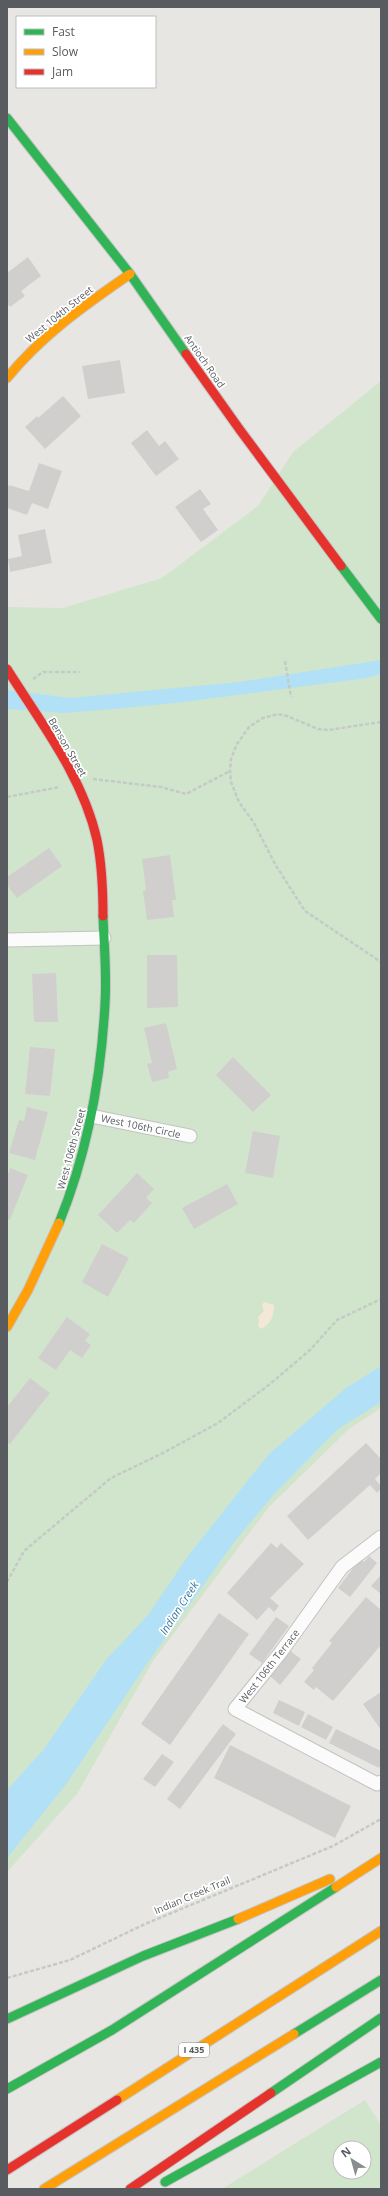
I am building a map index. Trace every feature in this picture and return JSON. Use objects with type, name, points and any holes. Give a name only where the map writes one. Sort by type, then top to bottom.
[{"type":"main road","name":"Antioch Road","points":[[7,118],[130,274],[240,430],[381,618]]},
{"type":"main road","name":"West 104th Street","points":[[7,378],[18,364],[44,337],[130,274]]},
{"type":"main road","name":"Benson Street","points":[[7,669],[76,783],[93,825],[99,855],[104,938]]},
{"type":"main road","name":"West 106th Street","points":[[7,1327],[24,1300],[66,1210],[86,1144],[101,1056],[105,1003],[104,938]]},
{"type":"main road","points":[[7,2089],[112,2030],[381,1858]]},
{"type":"main road","points":[[7,2019],[143,1956],[229,1923],[381,1858]]},
{"type":"main road","name":"I 435","points":[[7,2170],[381,1931]]},
{"type":"main road","points":[[44,2189],[381,1980]]},
{"type":"main road","points":[[130,2189],[381,2018]]},
{"type":"main road","points":[[158,2185],[381,2062]]},
{"type":"street","points":[[7,940],[104,938]]},
{"type":"street","name":"West 106th Circle","points":[[91,1116],[190,1136]]},
{"type":"street","name":"West 106th Terrace","points":[[381,1536],[342,1567],[281,1652],[235,1709],[378,1784],[381,1782]]},
{"type":"path","points":[[285,661],[291,697]]},
{"type":"path","points":[[36,686],[32,680],[43,672],[80,672]]},
{"type":"path","points":[[381,722],[328,730],[318,730],[287,716],[278,714],[263,718],[249,727],[237,744],[231,759],[230,771],[231,782],[239,802],[254,823],[275,864],[305,911],[381,962]]},
{"type":"path","points":[[7,797],[76,783],[88,779],[161,787],[186,794],[230,771]]},
{"type":"path","points":[[89,773],[94,780]]},
{"type":"path","points":[[7,1582],[24,1550],[111,1478],[163,1453],[218,1423],[270,1384],[310,1350],[337,1320],[381,1299]]},
{"type":"path","name":"Indian Creek Trail","points":[[7,1978],[70,1960],[145,1924],[332,1846],[381,1819]]},
{"type":"green space","points":[[381,381],[381,1408],[349,1429],[269,1507],[153,1661],[77,1794],[7,1872],[7,607],[63,608],[162,578],[258,506],[293,452]]},
{"type":"green space","points":[[365,2100],[381,2125],[380,2189],[222,2189]]},
{"type":"sand","points":[[264,1302],[274,1305],[274,1309],[270,1322],[261,1329],[258,1326],[258,1317],[264,1311],[262,1305]]},
{"type":"water","points":[[381,660],[381,674],[367,678],[184,702],[64,713],[7,709],[7,690],[70,698],[239,682]]},
{"type":"water","name":"Indian Creek","points":[[381,1366],[381,1402],[338,1429],[275,1493],[235,1541],[146,1665],[67,1783],[7,1858],[7,1790],[44,1749],[106,1660],[148,1615],[188,1556],[269,1454],[346,1388]]},
{"type":"building","points":[[28,257],[41,276],[21,291],[25,296],[10,307],[7,303],[7,273]]},
{"type":"building","points":[[120,360],[125,393],[88,399],[82,366]]},
{"type":"building","points":[[63,396],[81,416],[45,449],[25,427],[37,416],[38,418]]},
{"type":"building","points":[[147,430],[159,446],[165,441],[179,459],[156,476],[131,443]]},
{"type":"building","points":[[39,463],[62,471],[48,509],[32,503],[27,515],[7,508],[7,490],[9,485],[29,491]]},
{"type":"building","points":[[200,489],[211,504],[203,509],[218,530],[201,542],[175,507]]},
{"type":"building","points":[[45,529],[52,563],[10,572],[8,559],[22,556],[18,535]]},
{"type":"building","points":[[49,848],[62,866],[17,898],[7,885],[7,877]]},
{"type":"building","points":[[170,855],[176,900],[172,900],[174,917],[147,920],[143,891],[146,890],[142,859]]},
{"type":"building","points":[[147,955],[177,955],[178,1007],[147,1008]]},
{"type":"building","points":[[56,973],[58,1022],[34,1022],[32,974]]},
{"type":"building","points":[[166,1023],[177,1069],[168,1072],[169,1078],[152,1082],[147,1064],[152,1063],[144,1028]]},
{"type":"building","points":[[30,1047],[55,1049],[50,1096],[25,1094]]},
{"type":"building","points":[[233,1057],[271,1095],[253,1112],[216,1075]]},
{"type":"building","points":[[27,1107],[48,1112],[35,1160],[9,1153],[19,1120],[24,1121]]},
{"type":"building","points":[[253,1131],[280,1136],[273,1178],[245,1173]]},
{"type":"building","points":[[10,1168],[28,1175],[10,1220],[7,1219],[7,1177]]},
{"type":"building","points":[[137,1173],[154,1189],[146,1198],[152,1203],[134,1223],[130,1220],[117,1233],[98,1215]]},
{"type":"building","points":[[227,1184],[238,1204],[194,1229],[182,1208]]},
{"type":"building","points":[[102,1244],[129,1258],[108,1297],[82,1282]]},
{"type":"building","points":[[67,1317],[90,1334],[85,1341],[91,1345],[82,1358],[70,1350],[56,1370],[38,1358]]},
{"type":"building","points":[[30,1378],[50,1393],[10,1444],[7,1442],[7,1407]]},
{"type":"building","points":[[366,1443],[381,1459],[381,1473],[375,1479],[381,1486],[381,1489],[377,1493],[370,1485],[308,1540],[287,1516]]},
{"type":"building","points":[[271,1543],[277,1548],[281,1543],[304,1564],[270,1598],[279,1606],[274,1612],[269,1607],[257,1620],[227,1593]]},
{"type":"building","points":[[369,1556],[377,1563],[350,1597],[338,1588],[360,1559],[364,1562]]},
{"type":"building","points":[[381,1575],[381,1594],[371,1586]]},
{"type":"building","points":[[366,1597],[381,1610],[381,1645],[333,1701],[316,1687],[314,1690],[304,1682],[314,1670],[312,1668],[332,1643],[329,1641]]},
{"type":"building","points":[[219,1613],[249,1634],[170,1745],[141,1724]]},
{"type":"building","points":[[276,1617],[289,1626],[262,1663],[249,1654]]},
{"type":"building","points":[[289,1650],[301,1659],[280,1685],[269,1675]]},
{"type":"building","points":[[381,1692],[381,1730],[363,1704]]},
{"type":"building","points":[[279,1700],[305,1712],[299,1726],[273,1713]]},
{"type":"building","points":[[308,1714],[333,1727],[326,1740],[301,1727]]},
{"type":"building","points":[[223,1724],[236,1734],[180,1809],[167,1799]]},
{"type":"building","points":[[336,1729],[381,1751],[381,1763],[379,1768],[329,1743]]},
{"type":"building","points":[[230,1745],[351,1806],[335,1838],[214,1778]]},
{"type":"building","points":[[162,1754],[174,1762],[155,1787],[143,1779]]},
{"type":"traffic: fast","points":[[7,118],[130,274],[186,354]]},
{"type":"traffic: fast","points":[[341,566],[381,619]]},
{"type":"traffic: fast","points":[[59,1223],[69,1197],[85,1143],[96,1088],[106,993],[103,916]]},
{"type":"traffic: fast","points":[[7,2089],[112,2030],[336,1887]]},
{"type":"traffic: fast","points":[[7,2019],[143,1956],[238,1919]]},
{"type":"traffic: fast","points":[[294,2034],[381,1980]]},
{"type":"traffic: fast","points":[[271,2093],[381,2018]]},
{"type":"traffic: fast","points":[[165,2182],[381,2062]]},
{"type":"traffic: slow","points":[[7,378],[20,362],[49,334],[130,274]]},
{"type":"traffic: slow","points":[[7,1327],[28,1290],[59,1223]]},
{"type":"traffic: slow","points":[[336,1887],[381,1858]]},
{"type":"traffic: slow","points":[[238,1919],[330,1879]]},
{"type":"traffic: slow","points":[[117,2100],[381,1931]]},
{"type":"traffic: slow","points":[[44,2189],[294,2034]]},
{"type":"traffic: jam","points":[[186,354],[240,430],[341,566]]},
{"type":"traffic: jam","points":[[7,669],[60,751],[82,794],[91,817],[99,849],[102,878],[103,916]]},
{"type":"traffic: jam","points":[[130,2189],[271,2093]]},
{"type":"traffic: jam","points":[[7,2170],[117,2100]]}]
